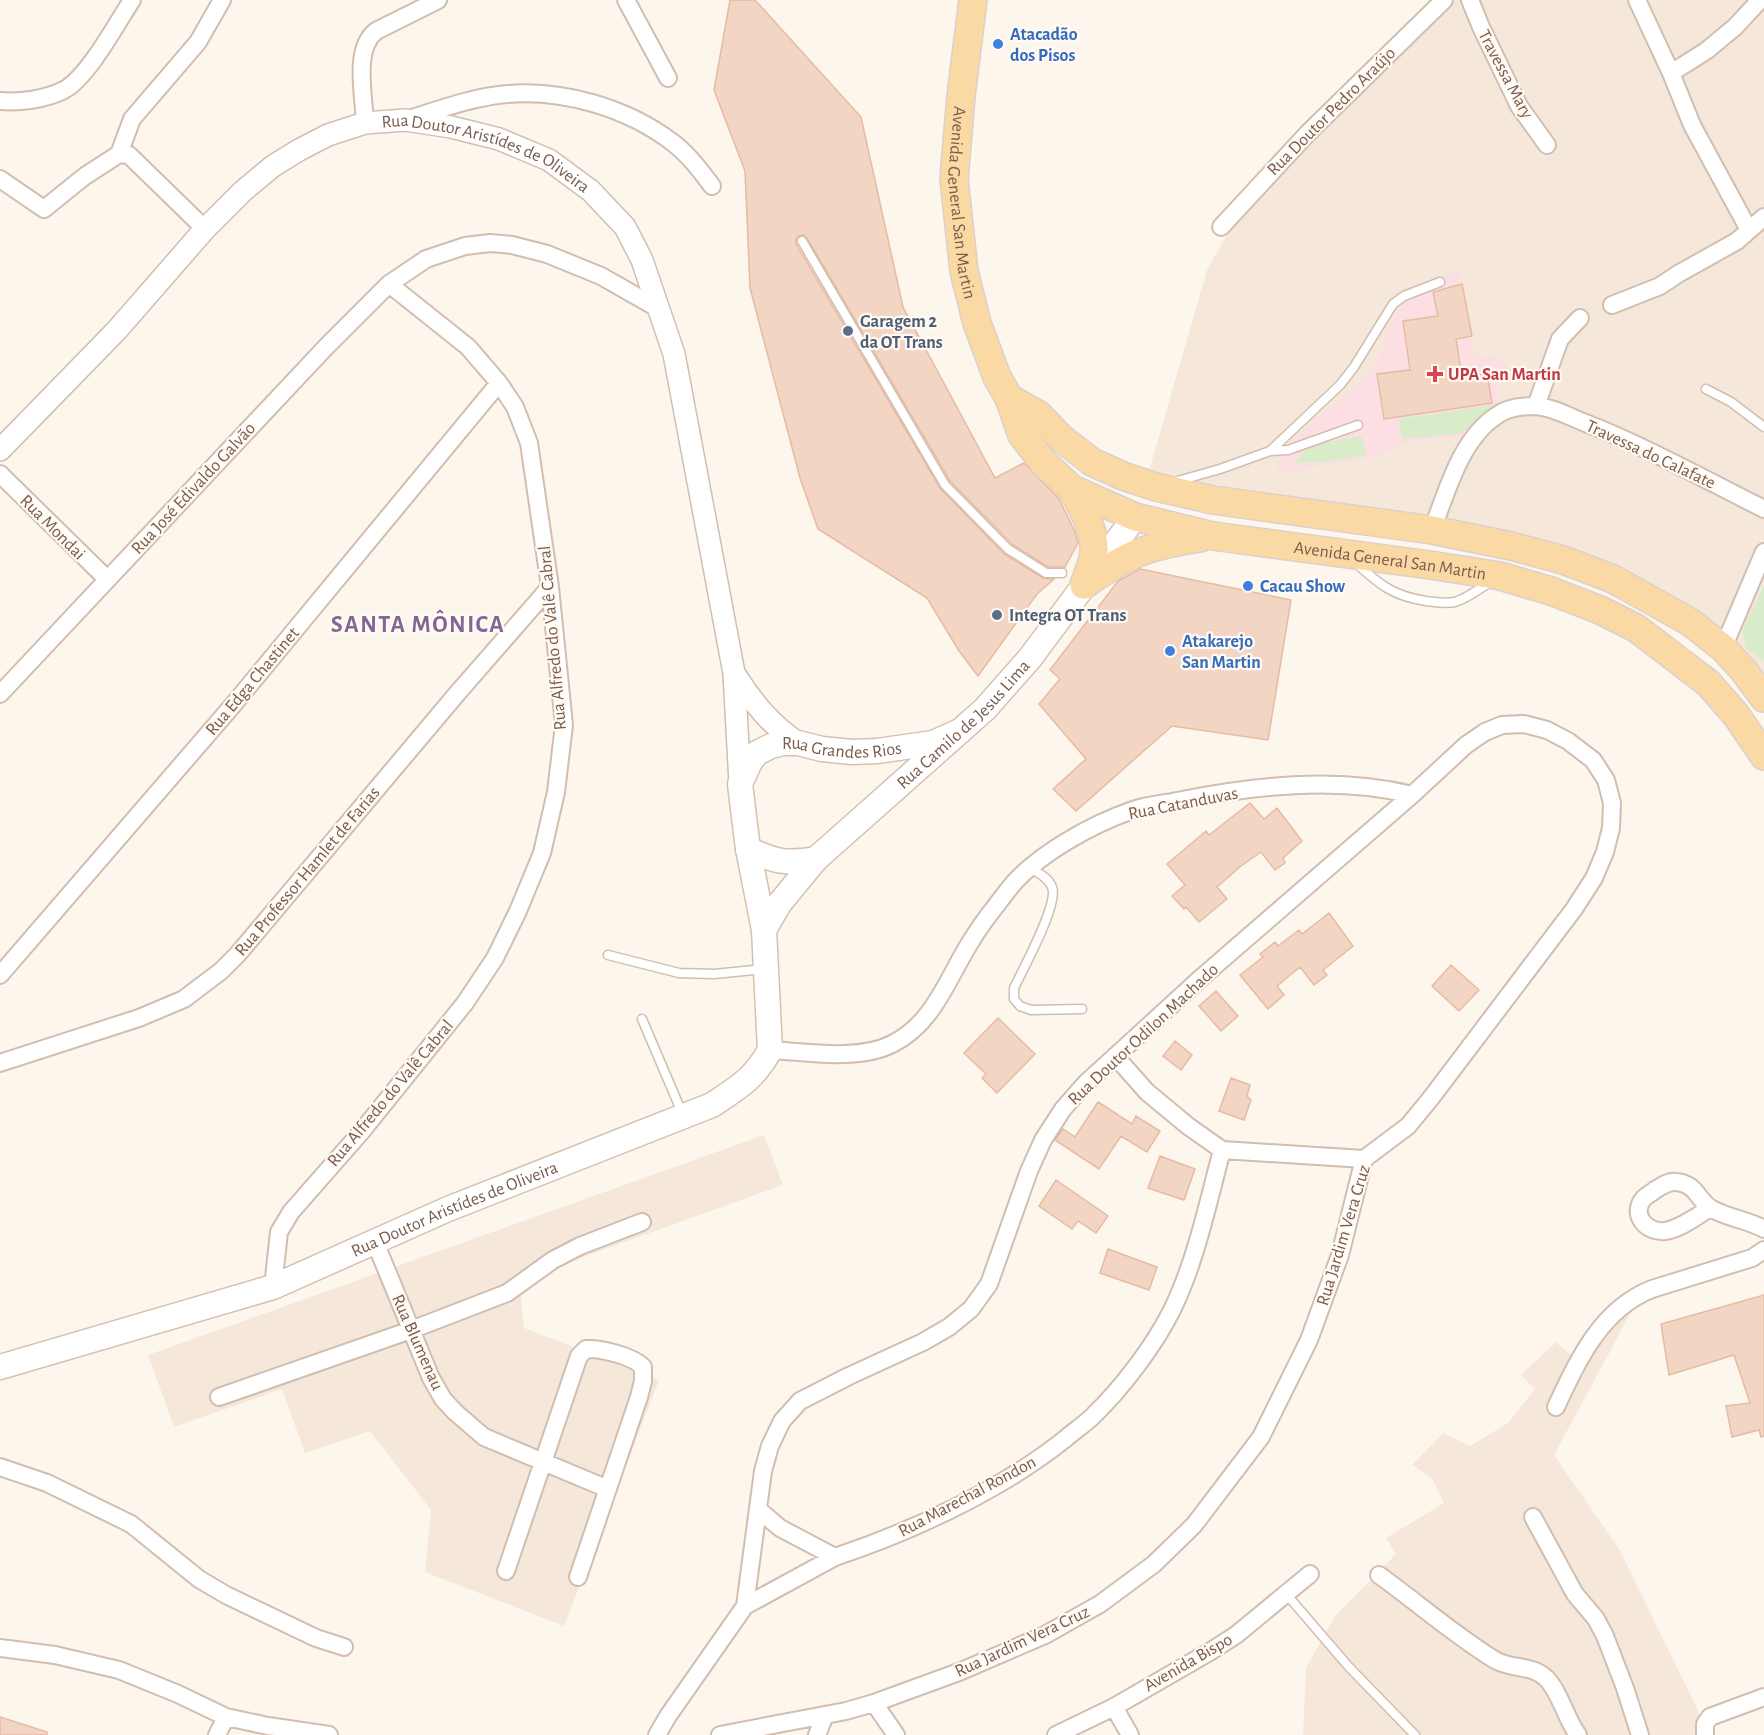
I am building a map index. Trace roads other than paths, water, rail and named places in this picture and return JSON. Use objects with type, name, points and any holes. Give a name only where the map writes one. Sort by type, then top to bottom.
[{"type":"main road","name":"Avenida General San Martin","points":[[973,0],[961,96],[954,180],[964,271],[976,323],[997,377],[1009,398],[1022,435],[1044,463],[1072,489],[1135,517],[1213,536],[1500,576],[1551,591],[1600,610],[1636,628],[1708,683],[1736,715],[1764,756]]},
{"type":"main road","name":"Avenida General San Martin","points":[[1009,398],[1038,415],[1061,438],[1092,462],[1156,487],[1213,500],[1432,530],[1511,546],[1563,560],[1613,579],[1690,622],[1723,648],[1764,698]]},
{"type":"main road","points":[[1072,489],[1089,521],[1094,554],[1073,579]]},
{"type":"main road","points":[[1135,517],[1213,500]]},
{"type":"main road","name":"Rua Camilo de Jesus Lima","points":[[816,860],[960,731],[1009,683],[1073,579],[1135,517]]},
{"type":"main road","points":[[1073,579],[1164,543],[1213,536]]},
{"type":"main road","name":"Rua Grandes Rios","points":[[740,784],[756,753],[783,742],[798,742],[822,749],[852,752],[877,751],[933,743],[960,731]]},
{"type":"main road","name":"Rua Doutor Aristídes de Oliveira","points":[[0,1367],[273,1287],[448,1209],[712,1105],[745,1084],[761,1066],[770,1050],[764,930],[748,849],[740,784]]},
{"type":"main road","points":[[748,849],[767,859],[791,863],[816,860]]},
{"type":"main road","points":[[764,930],[779,904],[816,860]]},
{"type":"street","points":[[0,101],[12,102],[36,98],[64,90],[74,83],[84,72],[132,0]]},
{"type":"street","points":[[0,179],[44,208],[119,154],[132,119],[198,42],[222,0]]},
{"type":"street","points":[[365,123],[362,61],[363,49],[368,37],[438,0]]},
{"type":"street","points":[[626,0],[668,78]]},
{"type":"street","name":"Rua Doutor Pedro Araújo","points":[[1221,227],[1308,133],[1444,0]]},
{"type":"street","name":"Travessa Mary","points":[[1470,0],[1520,106],[1547,145]]},
{"type":"street","points":[[1637,0],[1692,125],[1749,230]]},
{"type":"street","points":[[1671,73],[1706,51],[1735,27],[1760,0]]},
{"type":"street","points":[[405,120],[467,102],[506,94],[558,96],[594,104],[623,114],[652,129],[672,142],[692,160],[712,186]]},
{"type":"street","name":"Rua Doutor Aristídes de Oliveira","points":[[0,450],[117,330],[205,229],[243,191],[273,166],[299,150],[328,135],[365,123],[405,120],[451,127],[499,139],[549,160],[591,191],[624,227],[642,260],[674,354],[734,673],[740,784]]},
{"type":"street","points":[[119,154],[129,155],[205,229]]},
{"type":"street","points":[[1612,305],[1660,286],[1730,246],[1764,217]]},
{"type":"street","name":"Rua José Edivaldo Galvão","points":[[0,694],[325,348],[389,284],[426,259],[465,246],[490,243],[512,245],[547,254],[601,276],[659,309]]},
{"type":"street","name":"Rua Alfredo do Valê Cabral","points":[[273,1287],[277,1241],[291,1212],[362,1131],[465,1003],[495,958],[542,853],[556,792],[564,725],[550,587],[529,443],[515,407],[468,347],[389,284]]},
{"type":"street","points":[[1432,530],[1458,466],[1476,435],[1496,416],[1505,411],[1536,406],[1560,339],[1580,318]]},
{"type":"street","name":"Rua Edga Chastinet","points":[[0,975],[233,705],[498,383]]},
{"type":"street","name":"Travessa do Calafate","points":[[1536,406],[1554,410],[1605,430],[1764,508]]},
{"type":"street","name":"Rua Mondai","points":[[0,474],[107,579]]},
{"type":"street","points":[[1723,648],[1764,552]]},
{"type":"street","name":"Rua Professor Hamlet de Farias","points":[[0,1063],[139,1018],[184,999],[221,971],[238,954],[447,704],[550,587]]},
{"type":"street","name":"Rua Doutor Aristídes de Oliveira","points":[[734,673],[757,708],[785,734],[798,742]]},
{"type":"street","name":"Rua Doutor Odilon Machado","points":[[657,1735],[745,1606],[763,1471],[770,1446],[782,1421],[800,1401],[923,1342],[949,1327],[971,1309],[989,1284],[1029,1171],[1043,1140],[1063,1108],[1085,1084],[1202,977],[1412,795],[1466,745],[1485,732],[1502,725],[1524,724],[1547,730],[1568,741],[1593,760]]},
{"type":"street","name":"Rua Jardim Vera Cruz","points":[[720,1735],[874,1703],[959,1672],[1045,1635],[1091,1609],[1154,1564],[1194,1526],[1261,1437],[1309,1340],[1340,1255],[1364,1159],[1408,1125],[1431,1098],[1574,909],[1594,878],[1605,852],[1611,828],[1612,804],[1606,780],[1593,760]]},
{"type":"street","name":"Rua Catanduvas","points":[[770,1050],[859,1053],[891,1045],[910,1032],[936,1005],[972,938],[1011,887],[1031,868],[1076,835],[1101,822],[1135,809],[1196,797],[1264,788],[1366,787],[1412,795]]},
{"type":"street","points":[[1115,1056],[1147,1092],[1188,1126],[1222,1150],[1364,1159]]},
{"type":"street","name":"Rua Marechal Rondon","points":[[745,1606],[835,1557],[894,1536],[990,1488],[1045,1455],[1093,1416],[1136,1368],[1172,1310],[1191,1259],[1222,1150]]},
{"type":"street","points":[[1710,1208],[1764,1229]]},
{"type":"street","points":[[219,1397],[411,1330],[507,1293],[553,1260],[580,1246],[642,1222]]},
{"type":"street","name":"Rua Blumenau","points":[[375,1242],[431,1378],[443,1399],[455,1412],[484,1437],[608,1489]]},
{"type":"street","points":[[1556,1407],[1591,1340],[1624,1304],[1636,1295],[1752,1258],[1764,1250]]},
{"type":"street","points":[[506,1572],[581,1352],[594,1348],[635,1360],[643,1367],[643,1381],[578,1577]]},
{"type":"street","points":[[0,1467],[47,1483],[130,1524],[199,1579],[225,1595],[316,1638],[344,1647]]},
{"type":"street","points":[[759,1510],[780,1528],[835,1557]]},
{"type":"street","points":[[1533,1517],[1575,1594],[1596,1619],[1605,1636],[1640,1735]]},
{"type":"street","name":"Avenida Bispo","points":[[1056,1735],[1114,1707],[1236,1635],[1310,1574]]},
{"type":"street","points":[[1379,1575],[1459,1637],[1496,1661],[1512,1667],[1528,1668],[1548,1680],[1578,1735]]},
{"type":"street","points":[[0,1648],[55,1655],[119,1670],[226,1717],[329,1735]]},
{"type":"street","points":[[1705,1735],[1704,1728],[1710,1717],[1764,1696]]},
{"type":"street","points":[[874,1703],[896,1735]]},
{"type":"street","points":[[1114,1707],[1130,1735]]},
{"type":"street","points":[[817,1735],[825,1715]]},
{"type":"street","points":[[217,1735],[226,1717]]},
{"type":"lane","points":[[802,241],[945,485],[1008,549],[1046,573],[1073,579]]},
{"type":"lane","points":[[1270,451],[1340,385],[1354,367],[1393,304],[1404,296],[1440,282]]},
{"type":"lane","points":[[1706,389],[1731,402],[1764,427]]},
{"type":"lane","points":[[1156,487],[1220,469],[1270,451],[1288,450],[1358,425]]},
{"type":"lane","points":[[1346,553],[1380,585],[1406,598],[1440,603],[1462,598],[1500,576]]},
{"type":"lane","points":[[1031,868],[1052,886],[1054,898],[1014,988],[1014,999],[1020,1006],[1030,1010],[1082,1009]]},
{"type":"lane","points":[[608,955],[679,973],[714,974],[766,968]]},
{"type":"lane","points":[[642,1018],[684,1116]]},
{"type":"lane","points":[[1287,1595],[1349,1667],[1415,1735]]},
{"type":"place","name":"Atacadão dos Pisos","points":[[998,44]]},
{"type":"place","name":"Garagem 2 da OT Trans","points":[[848,331]]},
{"type":"place","name":"UPA San Martin","points":[[1435,374]]},
{"type":"place","name":"Cacau Show","points":[[1248,586]]},
{"type":"place","name":"Integra OT Trans","points":[[997,615]]},
{"type":"place","name":"Atakarejo San Martin","points":[[1170,651]]},
{"type":"district","name":"SANTA MÔNICA","points":[[418,624]]}]
